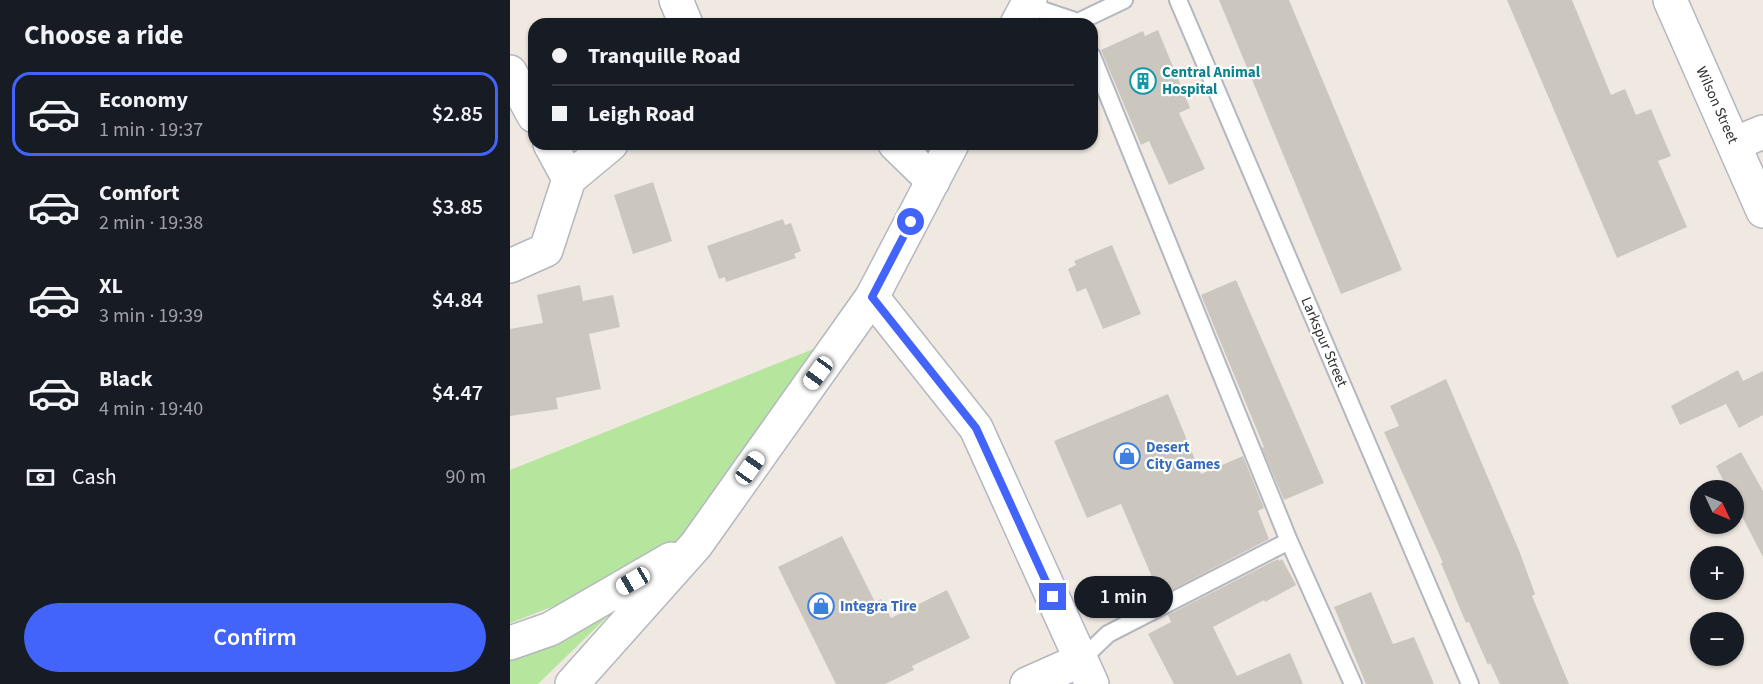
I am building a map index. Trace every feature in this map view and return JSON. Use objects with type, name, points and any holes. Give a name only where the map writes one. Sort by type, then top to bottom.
[{"type":"street","points":[[676,0],[684,18]]},
{"type":"street","name":"Wilson Street","points":[[1670,0],[1748,138],[1763,211]]},
{"type":"street","points":[[510,72],[528,105]]},
{"type":"street","points":[[553,150],[569,180]]},
{"type":"street","points":[[510,267],[546,249],[569,180],[604,150]]},
{"type":"street","points":[[901,150],[933,181]]},
{"type":"street","points":[[572,684],[696,545],[872,297],[949,150]]},
{"type":"street","points":[[872,297],[976,428],[1087,672],[1027,684]]},
{"type":"street","points":[[510,643],[550,628],[696,545]]},
{"type":"lane","points":[[1088,18],[1124,0]]},
{"type":"lane","name":"Larkspur Street","points":[[1178,0],[1470,684]]},
{"type":"lane","points":[[1025,7],[1061,18]]},
{"type":"lane","points":[[1098,71],[1289,541],[1353,684]]},
{"type":"lane","points":[[1087,672],[1108,634],[1289,541]]},
{"type":"green space","points":[[816,348],[677,541],[575,598],[510,623],[510,470]]},
{"type":"green space","points":[[609,615],[538,684],[510,684],[510,656]]},
{"type":"building","points":[[1219,0],[1289,0],[1402,270],[1341,294]]},
{"type":"building","points":[[1507,0],[1572,0],[1611,95],[1625,89],[1636,115],[1651,109],[1671,156],[1658,161],[1687,227],[1617,258]]},
{"type":"building","name":"Central Animal Hospital","points":[[1158,30],[1190,108],[1179,113],[1205,169],[1169,185],[1149,141],[1141,145],[1101,50],[1143,31],[1145,36]]},
{"type":"building","points":[[653,182],[672,241],[633,254],[614,195]]},
{"type":"building","points":[[783,219],[785,225],[791,223],[801,251],[794,254],[796,258],[726,282],[725,277],[719,279],[707,246]]},
{"type":"building","points":[[1112,245],[1141,314],[1103,329],[1086,288],[1077,292],[1068,269],[1076,265],[1074,261]]},
{"type":"building","points":[[1236,280],[1324,483],[1284,500],[1201,295]]},
{"type":"building","points":[[580,285],[583,301],[613,295],[620,327],[589,334],[601,389],[556,398],[558,409],[510,416],[510,329],[543,323],[537,295]]},
{"type":"building","points":[[1738,370],[1743,381],[1763,371],[1763,415],[1739,428],[1726,404],[1680,425],[1671,406]]},
{"type":"building","points":[[1446,379],[1520,553],[1535,594],[1532,596],[1569,684],[1500,684],[1490,663],[1488,665],[1469,622],[1466,623],[1441,563],[1443,563],[1384,432],[1399,426],[1390,406]]},
{"type":"building","points":[[1168,394],[1201,474],[1243,456],[1264,508],[1258,511],[1269,539],[1160,596],[1121,504],[1087,518],[1054,441]]},
{"type":"building","points":[[1741,452],[1763,491],[1763,557],[1744,520],[1744,480],[1723,480],[1716,466]]},
{"type":"building","name":"Integra Tire","points":[[842,536],[875,602],[881,599],[891,618],[947,590],[970,638],[912,666],[914,670],[885,684],[836,684],[778,567]]},
{"type":"building","points":[[1278,559],[1279,561],[1282,559],[1296,585],[1213,627],[1237,676],[1290,653],[1303,684],[1174,684],[1148,634],[1171,622],[1168,615]]},
{"type":"building","points":[[1371,592],[1393,644],[1414,637],[1434,684],[1366,684],[1334,607]]},
{"type":"place","name":"Central Animal Hospital","points":[[1143,81]]},
{"type":"place","name":"Desert City Games","points":[[1127,456]]},
{"type":"place","name":"Integra Tire","points":[[821,606]]},
{"type":"route","points":[[911,222],[872,297],[976,428],[1053,597]]}]
